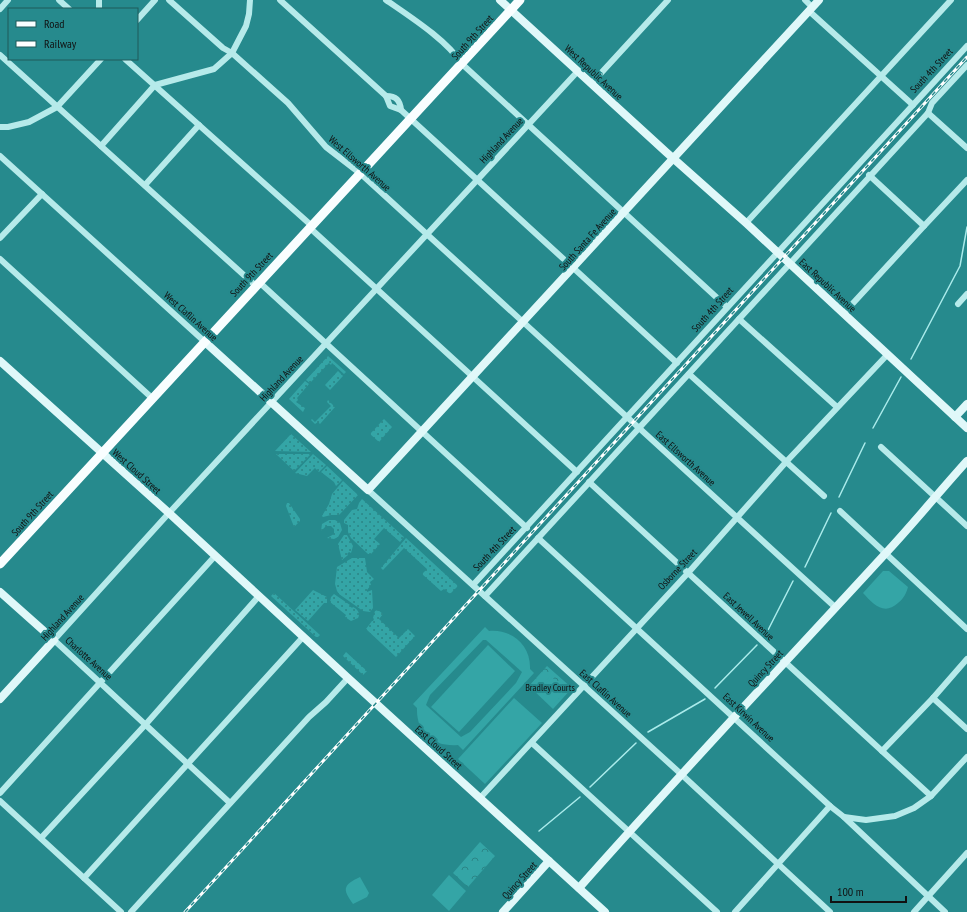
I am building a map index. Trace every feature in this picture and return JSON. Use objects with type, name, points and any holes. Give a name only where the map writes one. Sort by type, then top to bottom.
[{"type":"main road","name":"West Republic Avenue","points":[[500,0],[674,159]]},
{"type":"main road","name":"South 9th Street","points":[[0,564],[257,284],[412,119],[520,0]]},
{"type":"main road","name":"South Santa Fe Avenue","points":[[368,490],[574,268],[819,0]]},
{"type":"main road","name":"East Republic Avenue","points":[[674,159],[790,263],[967,428]]},
{"type":"main road","name":"West Claflin Avenue","points":[[205,342],[368,490]]},
{"type":"main road","name":"West Cloud Street","points":[[0,361],[169,512],[260,596]]},
{"type":"main road","points":[[955,417],[967,404]]},
{"type":"main road","name":"Quincy Street","points":[[579,888],[681,774],[886,553],[967,461]]},
{"type":"main road","name":"Charlotte Avenue","points":[[1,595],[54,640]]},
{"type":"main road","name":"East Cloud Street","points":[[260,596],[605,912]]},
{"type":"main road","name":"Highland Avenue","points":[[0,699],[54,640]]},
{"type":"main road","name":"Quincy Street","points":[[503,912],[549,861]]},
{"type":"street","points":[[0,9],[8,0]]},
{"type":"street","points":[[59,0],[68,8]]},
{"type":"street","points":[[138,19],[155,0]]},
{"type":"street","name":"West Ellsworth Avenue","points":[[169,0],[288,103],[326,147],[361,174],[523,323]]},
{"type":"street","points":[[101,146],[156,85],[214,69],[232,53],[246,26],[250,0]]},
{"type":"street","points":[[280,0],[386,96],[390,106],[401,110],[412,119],[677,363]]},
{"type":"street","points":[[386,0],[432,33],[458,58],[462,64],[528,126],[727,307]]},
{"type":"street","points":[[591,84],[668,0]]},
{"type":"street","points":[[805,0],[811,9],[913,105]]},
{"type":"street","points":[[746,223],[951,0]]},
{"type":"street","name":"South 4th Street","points":[[473,585],[527,528],[727,307],[967,46]]},
{"type":"street","points":[[0,55],[326,344],[527,528]]},
{"type":"street","points":[[0,127],[8,127],[29,122],[57,107],[100,60]]},
{"type":"street","points":[[127,60],[577,472]]},
{"type":"street","points":[[485,596],[928,112],[932,103],[967,65]]},
{"type":"street","name":"Highland Avenue","points":[[54,640],[169,512],[578,72]]},
{"type":"street","points":[[386,96],[397,99],[401,110]]},
{"type":"street","points":[[928,112],[967,148]]},
{"type":"street","points":[[145,185],[199,125]]},
{"type":"street","name":"West Claflin Avenue","points":[[0,156],[205,342]]},
{"type":"street","points":[[869,175],[924,226]]},
{"type":"street","points":[[844,313],[967,180]]},
{"type":"street","points":[[0,238],[42,194]]},
{"type":"street","points":[[0,259],[152,398]]},
{"type":"street","points":[[958,304],[967,294]]},
{"type":"street","points":[[739,319],[837,407]]},
{"type":"street","name":"East Ellsworth Avenue","points":[[523,323],[835,607]]},
{"type":"street","name":"Osborne Street","points":[[480,798],[532,743],[636,627],[688,573],[786,462],[888,354]]},
{"type":"street","points":[[689,374],[824,496]]},
{"type":"street","points":[[881,447],[967,526]]},
{"type":"street","name":"East Jewell Avenue","points":[[589,482],[931,796]]},
{"type":"street","name":"East Claflin Avenue","points":[[368,490],[584,685],[830,912]]},
{"type":"street","points":[[840,510],[967,630]]},
{"type":"street","name":"East Kirwin Avenue","points":[[538,538],[830,806],[844,817],[945,912]]},
{"type":"street","points":[[0,793],[215,556]]},
{"type":"street","points":[[41,838],[146,724],[260,596]]},
{"type":"street","points":[[84,878],[303,637]]},
{"type":"street","name":"Charlotte Avenue","points":[[54,640],[230,803]]},
{"type":"street","points":[[882,751],[933,698],[967,659]]},
{"type":"street","points":[[131,912],[309,717],[326,702],[348,678]]},
{"type":"street","points":[[933,698],[967,729]]},
{"type":"street","points":[[532,743],[717,912]]},
{"type":"street","points":[[844,817],[866,820],[895,816],[914,808],[931,796],[967,757]]},
{"type":"street","points":[[0,800],[121,912]]},
{"type":"street","points":[[735,912],[830,806]]},
{"type":"street","points":[[914,912],[967,853]]},
{"type":"green space","points":[[328,356],[346,372],[344,374],[332,363],[331,365],[329,363],[310,383],[306,380]]},
{"type":"green space","points":[[338,371],[343,376],[330,390],[325,385]]},
{"type":"green space","points":[[305,381],[309,384],[297,398],[298,400],[296,402],[305,408],[303,412],[289,399]]},
{"type":"green space","points":[[328,400],[335,407],[320,424],[318,422],[315,424],[311,420],[312,419],[315,422],[331,406],[327,402]]},
{"type":"green space","points":[[384,419],[392,427],[379,442],[370,434]]},
{"type":"green space","points":[[291,434],[311,452],[275,451]]},
{"type":"green space","points":[[276,454],[311,454],[294,471]]},
{"type":"green space","points":[[313,454],[326,465],[319,472],[315,468],[307,476],[295,473]]},
{"type":"green space","points":[[327,466],[342,480],[336,486],[334,482],[321,472]]},
{"type":"green space","points":[[343,481],[358,495],[339,515],[323,517],[322,516],[329,504],[332,494]]},
{"type":"green space","points":[[362,499],[404,537],[400,542],[384,528],[374,539],[380,544],[371,554],[368,554],[351,538],[348,532],[348,525],[344,523],[344,520],[352,510],[357,509]]},
{"type":"green space","points":[[287,503],[289,503],[300,519],[294,527],[286,506]]},
{"type":"green space","points":[[329,520],[335,520],[340,523],[342,530],[338,537],[334,539],[327,538],[334,534],[334,529],[331,526],[326,526],[321,531],[322,524]]},
{"type":"green space","points":[[344,535],[347,535],[353,546],[351,553],[349,552],[347,554],[348,555],[342,560],[338,544]]},
{"type":"green space","points":[[406,538],[458,586],[450,594],[444,589],[441,591],[422,574],[427,569],[404,548],[383,570],[381,568]]},
{"type":"green space","points":[[352,558],[365,558],[367,572],[374,579],[370,582],[371,585],[367,590],[367,592],[372,590],[373,608],[370,612],[363,611],[337,591],[335,584],[337,567]]},
{"type":"green space","points":[[883,571],[889,571],[908,587],[906,594],[893,607],[879,607],[863,593]]},
{"type":"green space","points":[[313,590],[327,597],[327,603],[324,603],[308,621],[295,610]]},
{"type":"green space","points":[[274,593],[320,635],[316,637],[271,596]]},
{"type":"green space","points":[[334,594],[352,608],[353,607],[357,610],[359,613],[358,618],[351,621],[330,602],[331,597]]},
{"type":"green space","points":[[378,610],[383,614],[379,619],[399,638],[408,629],[415,636],[396,657],[366,629],[374,619],[375,611]]},
{"type":"green space","points":[[485,627],[489,631],[497,631],[512,636],[524,646],[529,660],[530,669],[534,673],[463,750],[458,745],[441,744],[428,737],[423,732],[417,717],[417,708],[413,704]],"holes":[[[483,640],[486,640],[522,672],[516,683],[470,732],[461,737],[426,705],[430,695]]]},
{"type":"green space","points":[[488,645],[515,671],[459,732],[431,707]]},
{"type":"green space","points":[[346,652],[367,671],[363,675],[343,656]]},
{"type":"green space","name":"Bradley Courts","points":[[547,666],[572,688],[553,709],[529,686]]},
{"type":"green space","points":[[544,670],[550,676],[538,689],[532,683]]},
{"type":"green space","points":[[552,677],[558,683],[546,696],[540,691]]},
{"type":"green space","points":[[560,685],[566,690],[554,704],[548,698]]},
{"type":"green space","points":[[514,698],[542,723],[485,784],[458,759]]},
{"type":"green space","points":[[480,842],[495,856],[468,887],[453,873]]},
{"type":"green space","points":[[449,875],[466,891],[449,911],[432,895]]},
{"type":"green space","points":[[360,877],[369,893],[367,897],[353,904],[347,895],[346,888],[350,882]]},
{"type":"waterway","points":[[911,359],[960,266],[967,227]]},
{"type":"waterway","points":[[873,428],[901,377]]},
{"type":"waterway","points":[[839,497],[865,443]]},
{"type":"waterway","points":[[805,567],[831,513]]},
{"type":"waterway","points":[[766,634],[793,581]]},
{"type":"waterway","points":[[715,688],[757,645]]},
{"type":"waterway","points":[[648,732],[705,699]]},
{"type":"waterway","points":[[590,787],[636,743]]},
{"type":"waterway","points":[[539,831],[580,797]]},
{"type":"railway","points":[[185,912],[967,57]]}]
